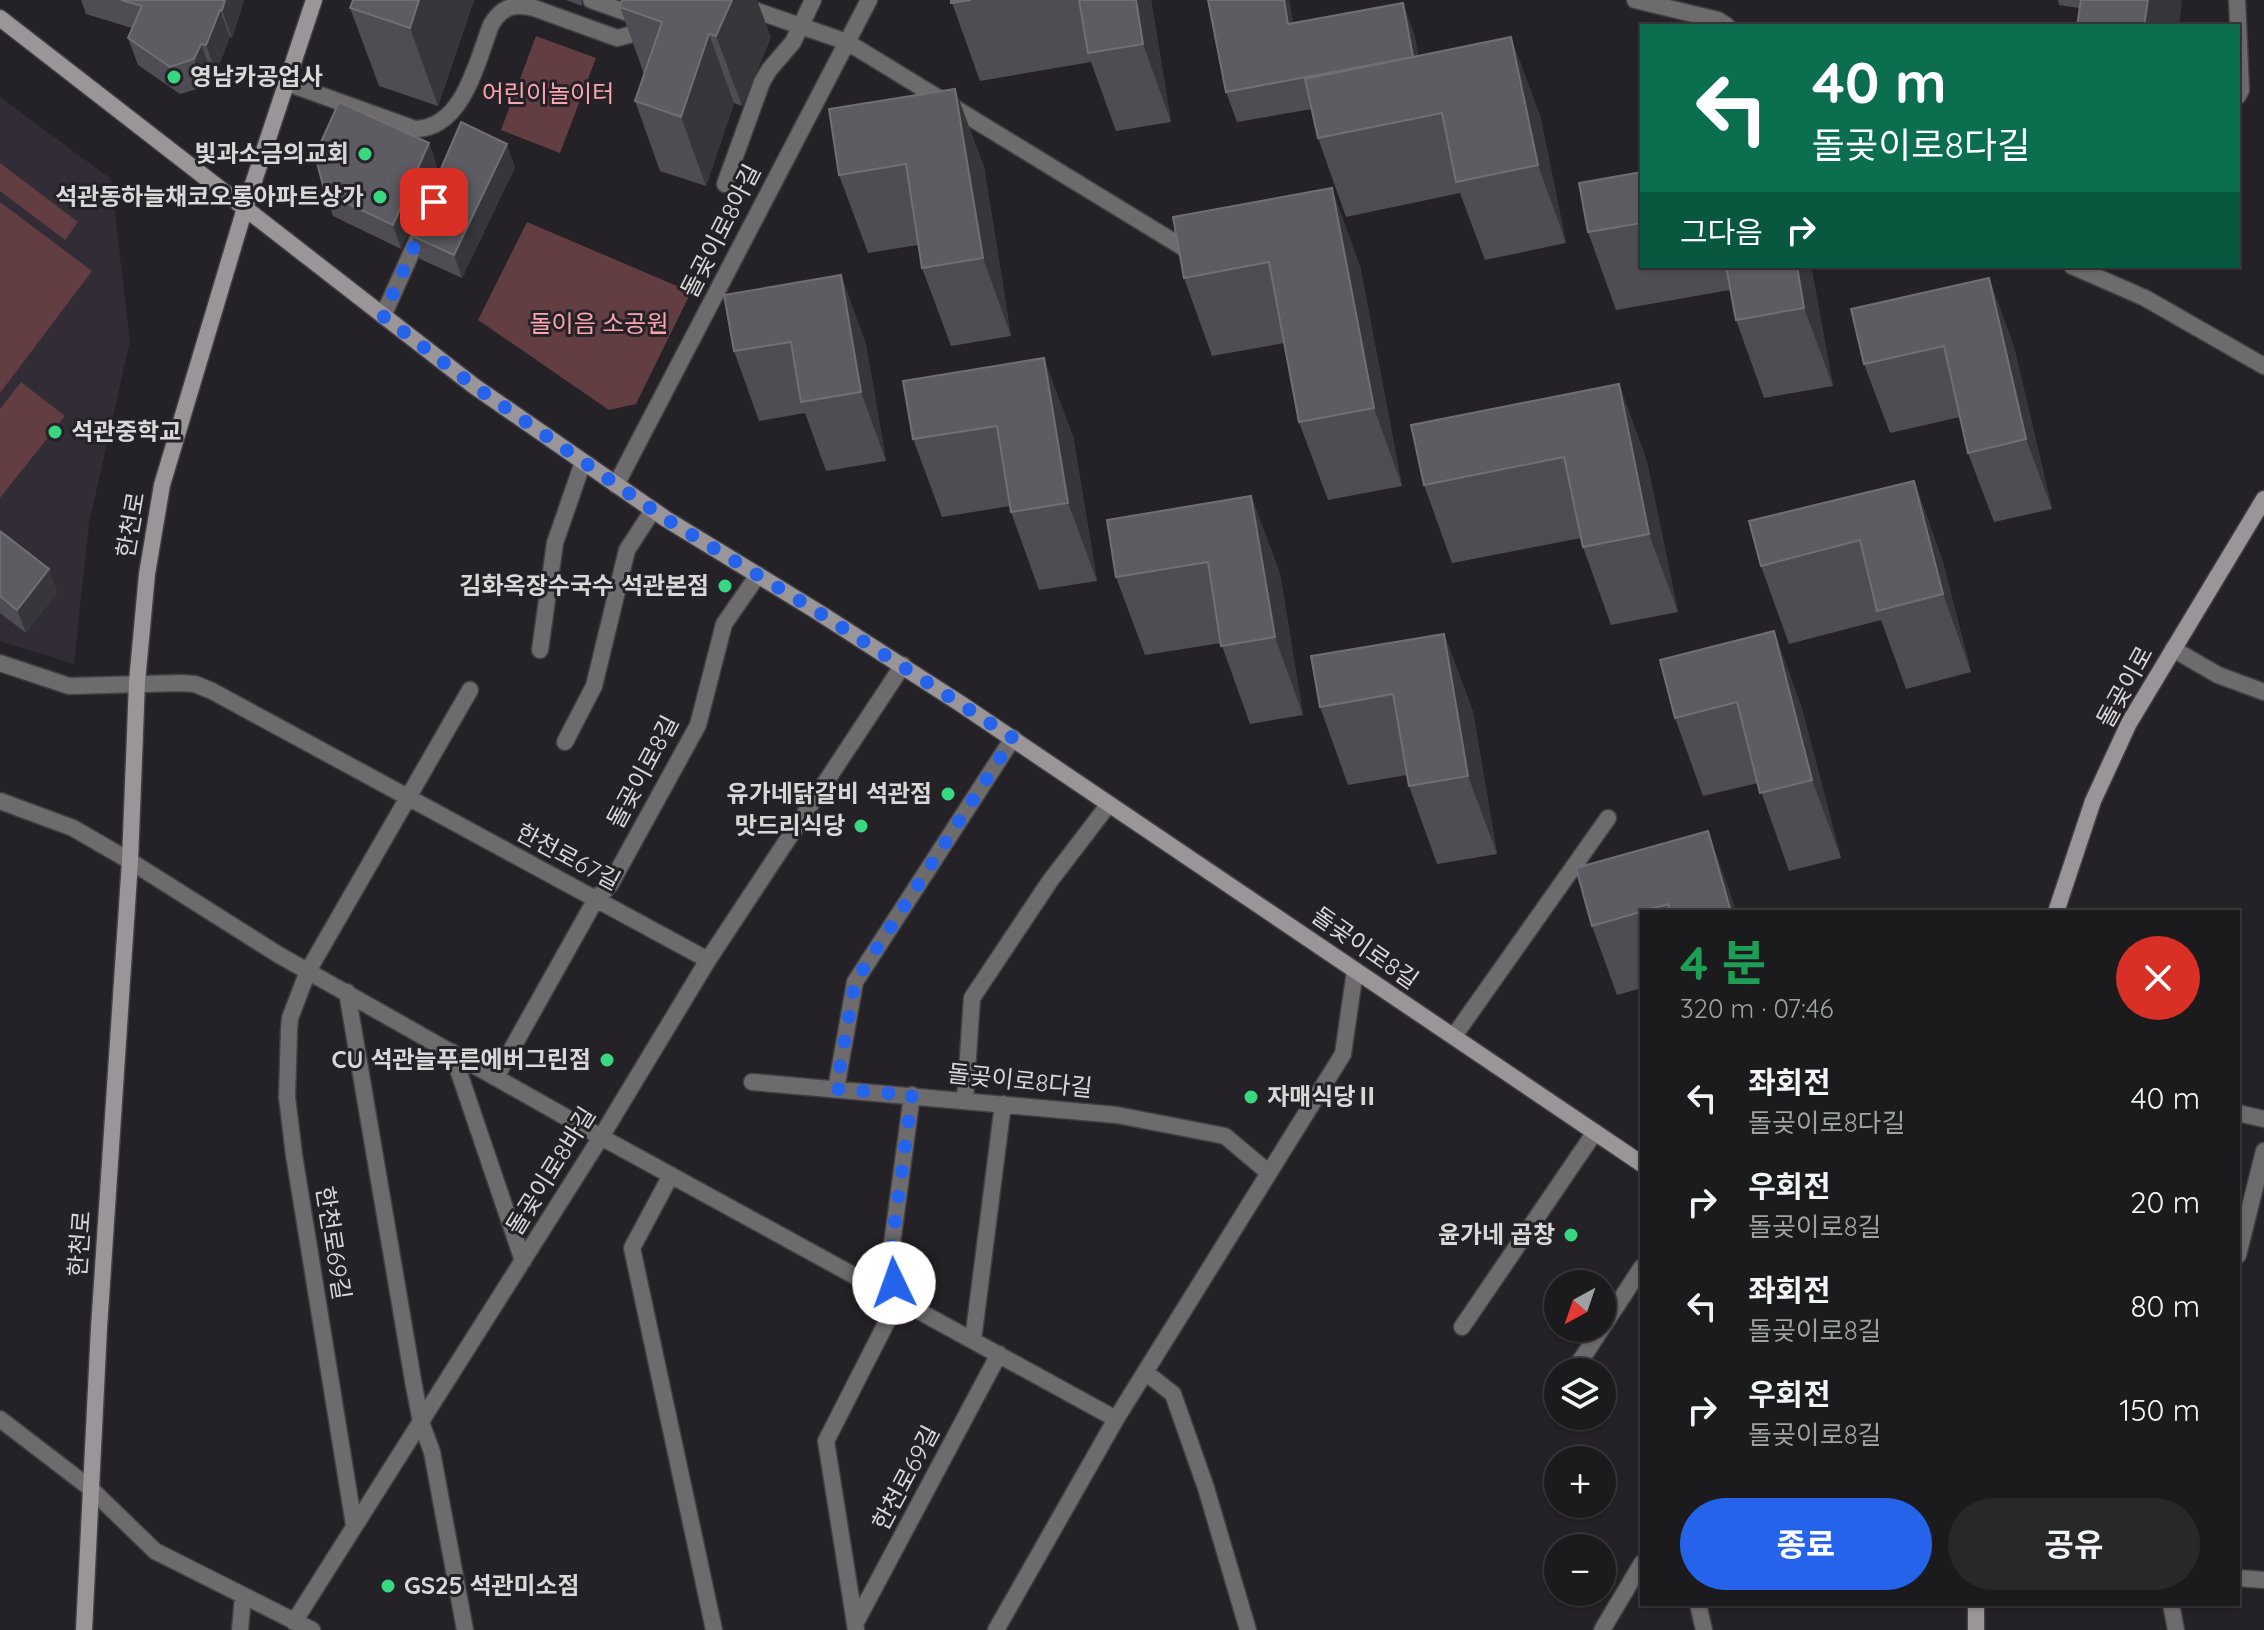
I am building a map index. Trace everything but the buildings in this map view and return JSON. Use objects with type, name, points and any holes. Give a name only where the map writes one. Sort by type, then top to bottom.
[{"type":"main road","name":"한천로","points":[[84,1630],[90,1488],[130,861],[137,682],[147,574],[162,485],[245,208],[314,0]]},
{"type":"main road","points":[[0,18],[245,208]]},
{"type":"main road","name":"돌곶이로8길","points":[[245,208],[474,386],[616,485],[903,665],[1640,1163]]},
{"type":"main road","name":"돌곶이로","points":[[2057,910],[2093,801],[2129,723],[2264,499]]},
{"type":"main road","points":[[1976,1606],[1976,1630]]},
{"type":"street","points":[[287,83],[408,126],[430,129],[442,122],[461,99],[491,25],[507,7],[520,4],[617,38],[629,35],[657,17],[591,0]]},
{"type":"street","points":[[725,0],[847,42],[1184,248]]},
{"type":"street","points":[[725,184],[762,82],[802,27],[813,0]]},
{"type":"street","name":"돌곶이로8아길","points":[[616,485],[869,0]]},
{"type":"street","points":[[1635,0],[1724,24]]},
{"type":"street","points":[[2237,0],[2238,24]]},
{"type":"street","points":[[2240,68],[2240,92]]},
{"type":"street","points":[[383,316],[427,216]]},
{"type":"street","points":[[2083,268],[2105,272],[2264,366]]},
{"type":"street","points":[[540,650],[555,543],[583,462]]},
{"type":"street","points":[[565,742],[594,686],[627,550],[653,510]]},
{"type":"street","name":"돌곶이로8길","points":[[596,899],[610,885],[698,725],[724,624],[758,575]]},
{"type":"street","points":[[2173,649],[2218,675],[2264,692]]},
{"type":"street","name":"한천로67길","points":[[0,663],[69,686],[137,682],[195,684],[212,691],[708,960]]},
{"type":"street","name":"돌곶이로8바길","points":[[294,1622],[601,1137],[708,960],[903,665]]},
{"type":"street","points":[[406,797],[418,783],[470,690]]},
{"type":"street","points":[[836,1089],[855,982],[1013,738]]},
{"type":"street","name":"한천로69길","points":[[354,1525],[294,1155],[287,1097],[290,1018],[308,971],[406,797]]},
{"type":"street","points":[[0,801],[73,828],[308,971],[601,1137],[1116,1419]]},
{"type":"street","points":[[965,1100],[972,998],[1050,881],[1109,804]]},
{"type":"street","points":[[1454,1036],[1608,818]]},
{"type":"street","points":[[496,1077],[596,899]]},
{"type":"street","points":[[996,1630],[1116,1419],[1343,1054],[1355,971]]},
{"type":"street","points":[[347,992],[421,1422],[432,1452],[465,1630]]},
{"type":"street","points":[[452,1052],[523,1261]]},
{"type":"street","name":"돌곶이로8다길","points":[[752,1082],[1117,1115],[1225,1136],[1269,1173]]},
{"type":"street","points":[[898,1300],[889,1266],[912,1095]]},
{"type":"street","points":[[973,1340],[1003,1104]]},
{"type":"street","points":[[2240,1113],[2264,1119]]},
{"type":"street","points":[[1462,1327],[1595,1132]]},
{"type":"street","points":[[2240,1247],[2264,1151]]},
{"type":"street","points":[[671,1175],[632,1248],[714,1630]]},
{"type":"street","points":[[1582,1358],[1640,1270]]},
{"type":"street","name":"한천로69길","points":[[855,1627],[826,1441],[898,1300]]},
{"type":"street","name":"한천로69길","points":[[855,1627],[999,1354]]},
{"type":"street","points":[[1145,1372],[1173,1394],[1206,1488],[1248,1630]]},
{"type":"street","points":[[0,1419],[90,1488],[155,1551],[312,1630]]},
{"type":"street","points":[[1602,1630],[1640,1566]]},
{"type":"street","points":[[2240,1578],[2264,1580]]},
{"type":"street","points":[[240,1630],[243,1596]]},
{"type":"street","points":[[1698,1606],[1704,1630]]},
{"type":"street","points":[[2171,1606],[2176,1630]]},
{"type":"shaded area","name":"석관중학교","points":[[0,97],[111,179],[130,341],[89,523],[74,664],[0,641]]},
{"type":"green space","name":"어린이놀이터","points":[[536,36],[596,58],[560,153],[501,130]]},
{"type":"green space","points":[[0,163],[78,222],[65,240],[0,191]]},
{"type":"green space","points":[[0,202],[92,271],[0,393]]},
{"type":"green space","name":"돌이음 소공원","points":[[527,222],[691,292],[636,404],[609,410],[478,320]]},
{"type":"green space","points":[[21,382],[65,416],[0,498],[0,409]]},
{"type":"place","name":"영남카공업사","points":[[174,77]]},
{"type":"place","name":"빛과소금의교회","points":[[365,154]]},
{"type":"place","name":"석관동하늘채코오롱아파트상가","points":[[380,197]]},
{"type":"place","name":"석관중학교","points":[[55,432]]},
{"type":"place","name":"김화옥장수국수 석관본점","points":[[725,586]]},
{"type":"place","name":"유가네닭갈비 석관점","points":[[948,794]]},
{"type":"place","name":"맛드리식당","points":[[861,826]]},
{"type":"place","name":"CU 석관늘푸른에버그린점","points":[[607,1060]]},
{"type":"place","name":"자매식당Ⅱ","points":[[1251,1097]]},
{"type":"place","name":"윤가네 곱창","points":[[1571,1235]]},
{"type":"place","name":"GS25 석관미소점","points":[[388,1586]]},
{"type":"route","points":[[434,202],[383,316],[474,386],[666,519],[903,665],[1013,738],[855,982],[836,1089],[912,1095],[889,1266],[894,1283]]}]
